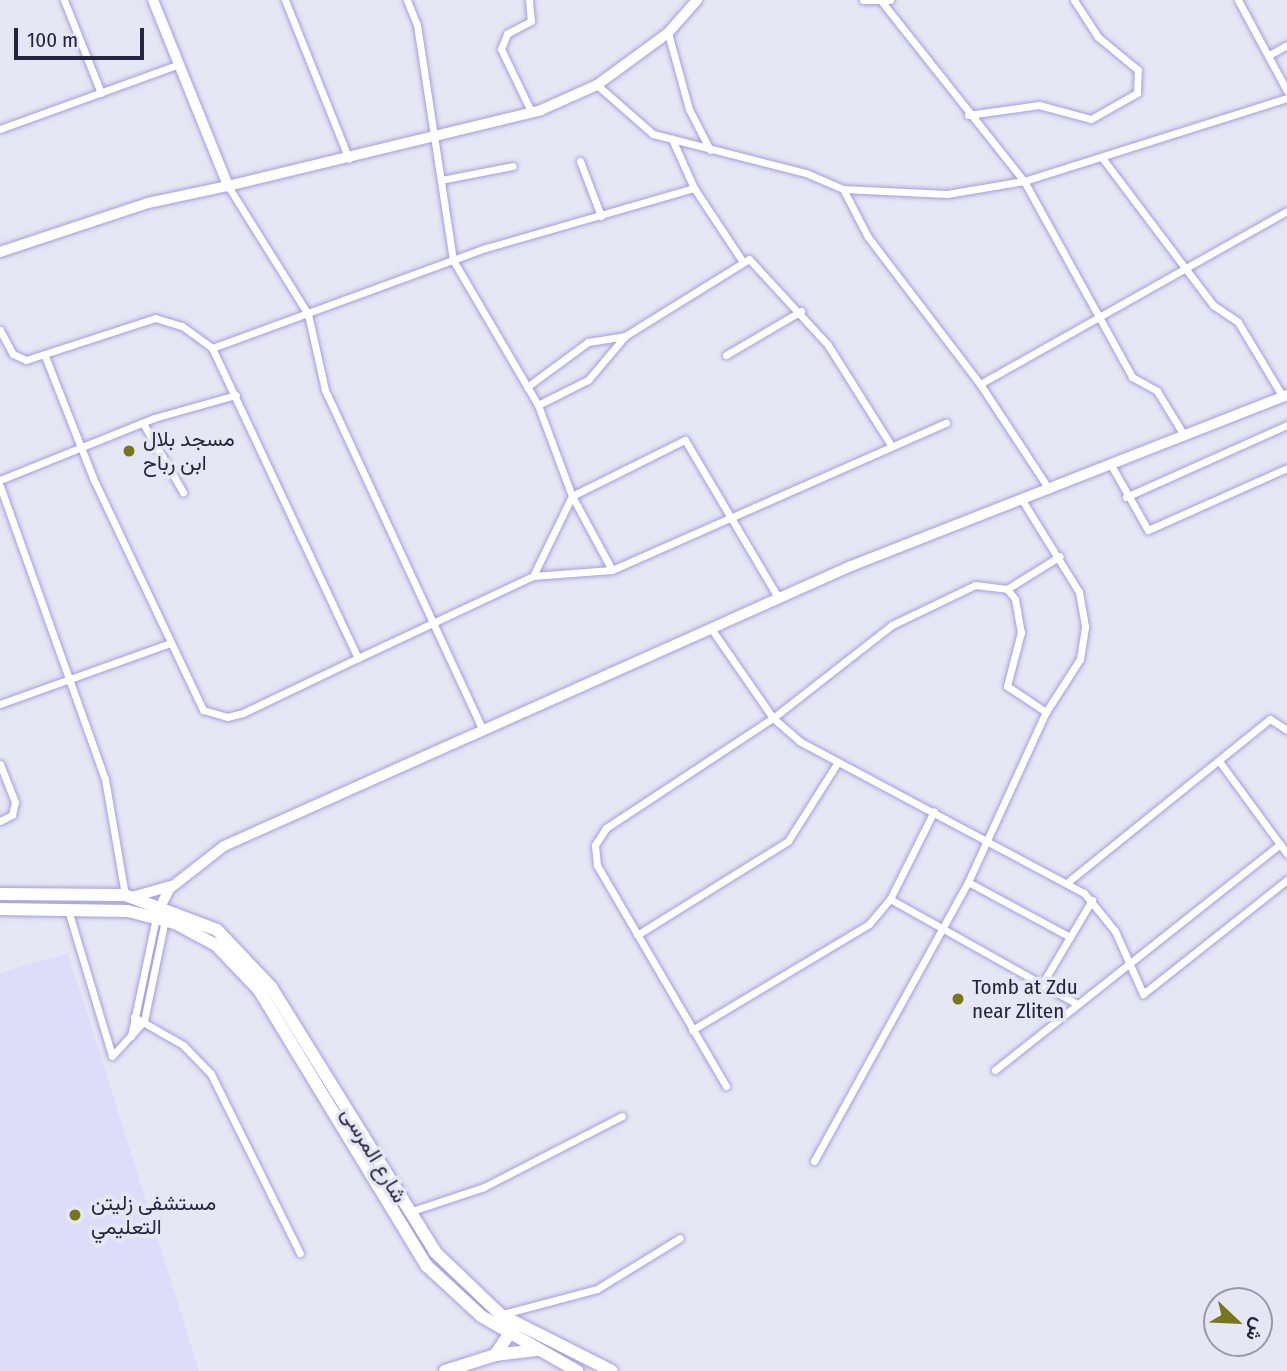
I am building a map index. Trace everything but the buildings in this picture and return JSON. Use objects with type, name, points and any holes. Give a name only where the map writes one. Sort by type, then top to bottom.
[{"type":"main road","points":[[0,894],[128,896],[162,912]]},
{"type":"main road","points":[[0,909],[162,912]]},
{"type":"main road","name":"شارع المرسى","points":[[162,912],[217,930],[260,971],[435,1252],[497,1319]]},
{"type":"main road","name":"شارع المرسى","points":[[162,912],[212,942],[250,978],[426,1265],[537,1350],[577,1371]]},
{"type":"main road","points":[[490,1357],[500,1346],[497,1319]]},
{"type":"main road","points":[[490,1357],[512,1329]]},
{"type":"main road","name":"شارع المرسى","points":[[512,1329],[612,1371]]},
{"type":"main road","points":[[445,1371],[490,1357],[537,1350]]},
{"type":"street","points":[[64,0],[102,93]]},
{"type":"street","points":[[153,0],[228,186],[308,314],[325,390],[482,729]]},
{"type":"street","points":[[285,0],[349,160]]},
{"type":"street","points":[[407,0],[417,25],[453,260],[538,405],[572,496],[612,570]]},
{"type":"street","points":[[529,0],[531,21],[507,34],[501,49],[532,113]]},
{"type":"street","points":[[4,249],[148,203],[435,140],[532,113],[597,85],[668,33],[697,0]]},
{"type":"street","points":[[863,0],[886,1],[968,115],[1024,181],[1132,377],[1157,390],[1184,435]]},
{"type":"street","points":[[968,115],[1039,105],[1091,119],[1137,93],[1138,70],[1098,37],[1074,0]]},
{"type":"street","points":[[1238,0],[1287,91]]},
{"type":"street","points":[[668,33],[689,109],[710,150]]},
{"type":"street","points":[[1269,55],[1287,46]]},
{"type":"street","points":[[0,129],[177,65]]},
{"type":"street","points":[[597,85],[634,120],[673,139],[780,165],[843,189],[947,194],[1024,181],[1103,159],[1287,98]]},
{"type":"street","points":[[673,139],[694,188],[741,259],[757,264],[801,311],[851,376],[889,442]]},
{"type":"street","points":[[0,486],[71,677],[105,779],[128,896],[172,886],[224,846],[778,597],[1285,396],[1238,322],[1216,309],[1103,159]]},
{"type":"street","points":[[580,161],[601,216]]},
{"type":"street","points":[[441,180],[513,166]]},
{"type":"street","points":[[212,348],[453,260],[694,188]]},
{"type":"street","points":[[843,189],[868,237],[980,384],[1049,489]]},
{"type":"street","points":[[980,384],[1101,319],[1183,268],[1287,211]]},
{"type":"street","points":[[538,405],[596,374],[625,336],[741,259]]},
{"type":"street","points":[[726,355],[801,311]]},
{"type":"street","points":[[0,330],[17,357],[45,356],[155,318],[182,326],[212,348],[358,658]]},
{"type":"street","points":[[527,387],[588,342],[625,336]]},
{"type":"street","points":[[45,356],[80,449],[203,710],[227,717],[358,658],[434,628],[533,576],[612,570],[734,517],[889,442],[946,422]]},
{"type":"street","points":[[0,480],[144,425],[236,395]]},
{"type":"street","points":[[144,425],[183,492]]},
{"type":"street","points":[[1126,497],[1287,425]]},
{"type":"street","points":[[533,576],[572,496],[685,440],[734,517],[778,597]]},
{"type":"street","points":[[1111,465],[1126,497],[1148,530],[1287,468]]},
{"type":"street","points":[[814,1161],[968,882],[1046,712],[1076,669],[1084,637],[1079,592],[1060,556],[1022,500]]},
{"type":"street","points":[[726,1086],[597,865],[599,836],[773,718],[892,625],[975,585],[1007,589],[1060,556]]},
{"type":"street","points":[[1007,589],[1021,615],[1007,686],[1046,712]]},
{"type":"street","points":[[710,627],[773,718],[838,762],[1069,881],[1092,900],[1129,963],[1139,992],[1151,994],[1287,880]]},
{"type":"street","points":[[0,704],[170,643]]},
{"type":"street","points":[[1069,881],[1270,719],[1287,730]]},
{"type":"street","points":[[1219,761],[1287,854]]},
{"type":"street","points":[[637,935],[782,847],[809,816],[838,762]]},
{"type":"street","points":[[0,764],[15,802],[12,815],[0,821]]},
{"type":"street","points":[[692,1030],[860,931],[890,899],[934,811]]},
{"type":"street","points":[[995,1070],[1280,844]]},
{"type":"street","points":[[968,882],[1070,937]]},
{"type":"street","points":[[131,1036],[162,912],[172,886]]},
{"type":"street","points":[[890,899],[1077,1004]]},
{"type":"street","points":[[1042,984],[1092,900]]},
{"type":"street","points":[[68,909],[112,1056],[144,1021],[162,912]]},
{"type":"street","points":[[134,1017],[192,1052],[211,1074],[300,1253]]},
{"type":"street","points":[[408,1212],[484,1187],[622,1116]]},
{"type":"street","points":[[497,1319],[597,1289],[680,1238]]},
{"type":"shaded area","name":"مستشفى زليتن التعليمي","points":[[68,953],[199,1371],[0,1371],[0,973]]},
{"type":"place","name":"مسجد بلال ابن رباح","points":[[129,451]]},
{"type":"place","name":"Tomb at Zdu near Zliten","points":[[958,999]]},
{"type":"place","name":"مستشفى زليتن التعليمي","points":[[75,1215]]}]
